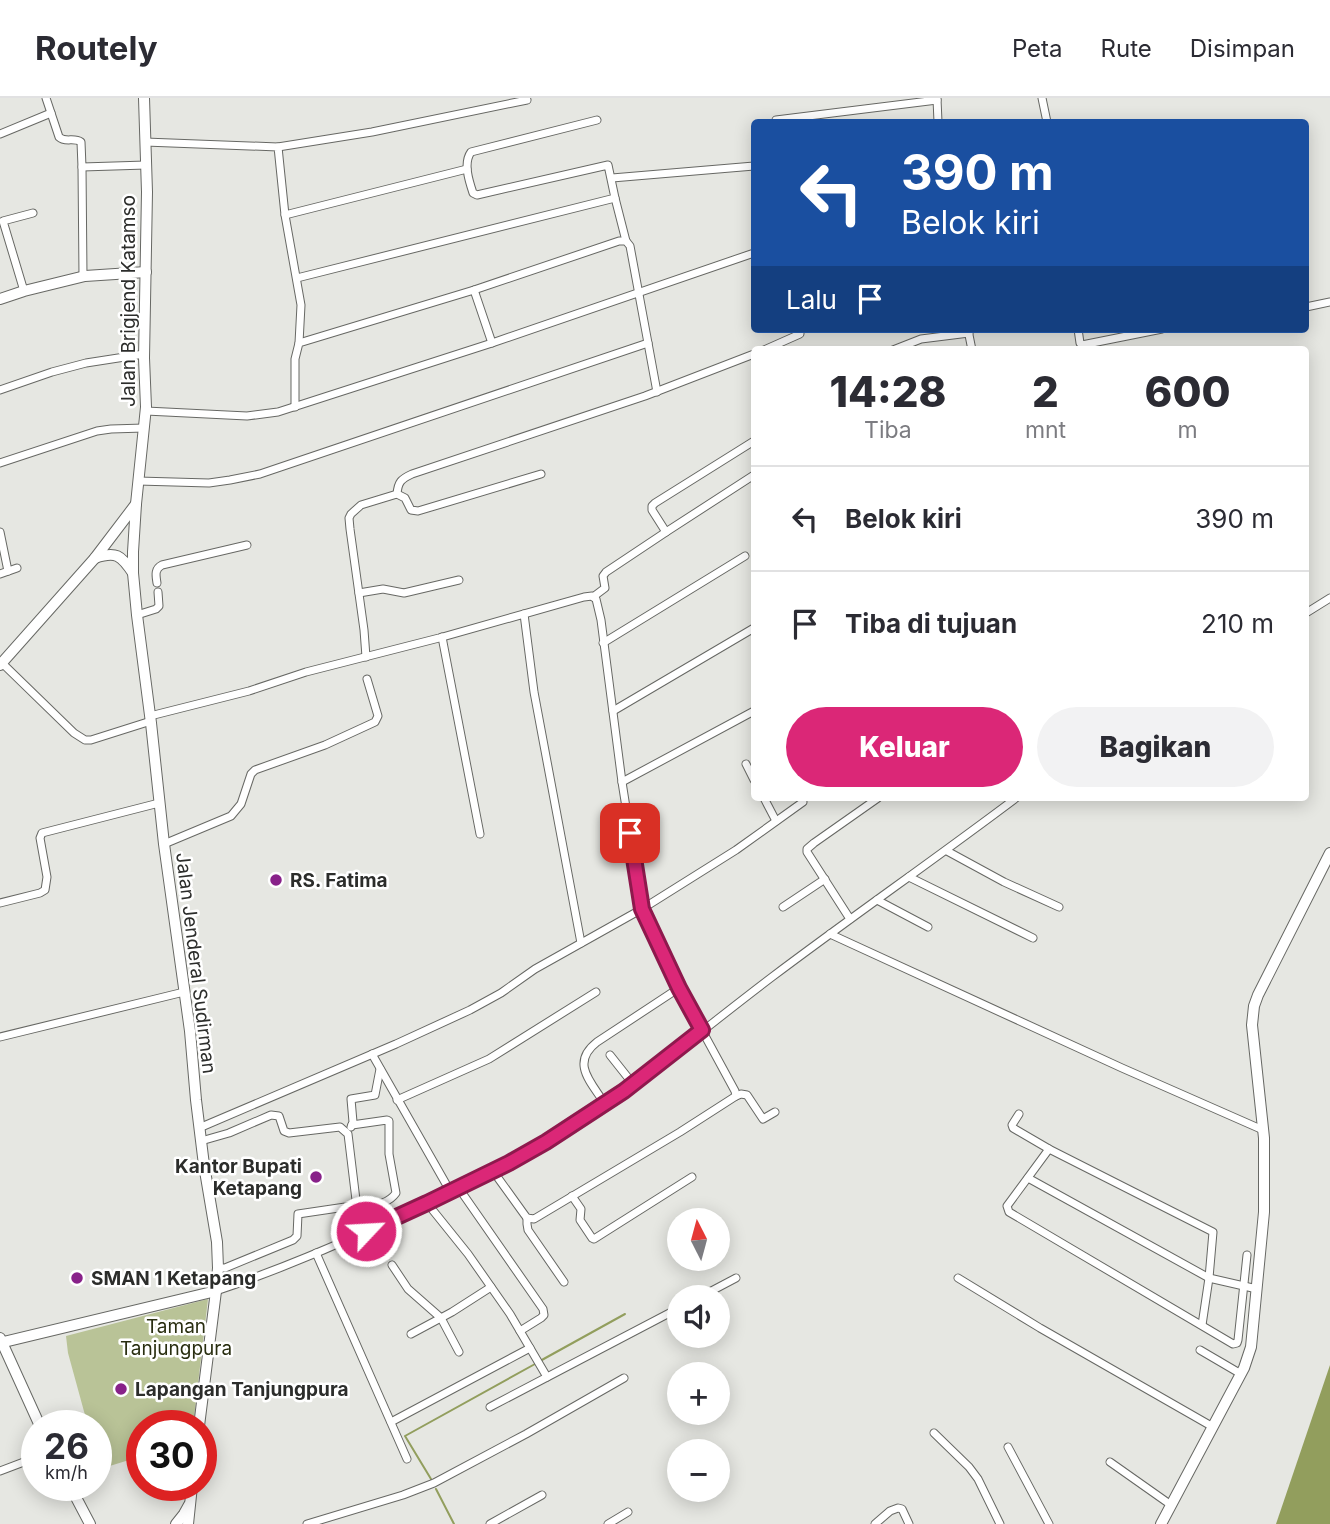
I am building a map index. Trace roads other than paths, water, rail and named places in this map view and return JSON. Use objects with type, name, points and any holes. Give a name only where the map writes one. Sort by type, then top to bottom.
[{"type":"main road","name":"Jalan Brigjend Katamso","points":[[136,504],[146,411],[144,98]]},
{"type":"main road","points":[[0,299],[83,276],[146,272]]},
{"type":"main road","points":[[1,664],[94,558],[136,504]]},
{"type":"main road","name":"Jalan Jenderal Sudirman","points":[[136,504],[133,573],[137,615],[199,1128],[217,1242],[216,1291],[201,1410]]},
{"type":"main road","points":[[94,558],[106,554],[118,556],[133,573]]},
{"type":"main road","points":[[1161,1524],[1249,1356],[1253,1338],[1264,1212],[1263,1130],[1252,1025],[1254,1006],[1330,853]]},
{"type":"main road","points":[[33,1410],[1,1341],[216,1291]]},
{"type":"main road","points":[[78,1501],[90,1524]]},
{"type":"main road","points":[[188,1524],[190,1501]]},
{"type":"main road","points":[[176,1524],[189,1505]]},
{"type":"street","points":[[46,98],[61,139],[81,142],[83,276]]},
{"type":"street","points":[[1042,98],[1046,119]]},
{"type":"street","points":[[784,119],[937,99],[938,119]]},
{"type":"street","points":[[145,142],[278,148],[527,100]]},
{"type":"street","points":[[0,134],[51,113]]},
{"type":"street","points":[[597,120],[471,152],[468,155],[467,169],[472,192],[475,195],[610,166],[626,241],[631,248],[657,392]]},
{"type":"street","points":[[278,148],[285,215],[301,315],[295,359],[295,407]]},
{"type":"street","points":[[82,167],[146,165]]},
{"type":"street","points":[[612,178],[751,166]]},
{"type":"street","points":[[285,215],[467,169]]},
{"type":"street","points":[[297,278],[615,198]]},
{"type":"street","points":[[24,291],[1,221],[33,213]]},
{"type":"street","points":[[299,343],[626,241]]},
{"type":"street","points":[[146,411],[252,416],[269,414],[492,343],[751,254]]},
{"type":"street","points":[[474,290],[492,343]]},
{"type":"street","points":[[1309,306],[1330,302]]},
{"type":"street","points":[[773,346],[800,333]]},
{"type":"street","points":[[903,346],[921,339],[957,333]]},
{"type":"street","points":[[1079,333],[1082,345],[1142,333]]},
{"type":"street","points":[[138,481],[209,483],[260,474],[648,343]]},
{"type":"street","points":[[0,390],[86,363],[144,354]]},
{"type":"street","points":[[397,494],[400,480],[412,474],[657,392],[751,355]]},
{"type":"street","points":[[0,463],[97,431],[144,428]]},
{"type":"street","points":[[666,532],[652,510],[653,505],[751,443]]},
{"type":"street","points":[[366,657],[350,529],[351,514],[361,505],[397,494],[404,496],[410,508],[415,511],[541,474]]},
{"type":"street","points":[[1,664],[74,733],[85,740],[96,739],[151,718],[306,672],[584,597],[593,597],[605,588],[603,576],[606,572],[751,477]]},
{"type":"street","points":[[0,532],[4,572],[17,568]]},
{"type":"street","points":[[137,615],[159,606],[155,573],[158,567],[247,545]]},
{"type":"street","points":[[603,643],[745,556]]},
{"type":"street","points":[[359,593],[383,589],[404,593],[459,580]]},
{"type":"street","points":[[593,597],[598,605],[642,909],[679,988],[736,1096]]},
{"type":"street","points":[[1309,611],[1330,598]]},
{"type":"street","points":[[524,614],[534,692],[581,943]]},
{"type":"street","points":[[613,711],[751,630]]},
{"type":"street","points":[[442,637],[480,834]]},
{"type":"street","points":[[164,844],[231,816],[238,808],[255,770],[325,745],[375,722],[378,716],[367,679]]},
{"type":"street","points":[[622,782],[751,713]]},
{"type":"street","points":[[746,764],[751,774]]},
{"type":"street","points":[[766,801],[776,821]]},
{"type":"street","points":[[199,1128],[470,1010],[535,969],[642,909],[736,850],[803,801]]},
{"type":"street","points":[[850,919],[807,852],[808,848],[874,801]]},
{"type":"street","points":[[216,1291],[316,1253],[427,1203],[542,1145],[633,1084],[830,933],[1012,801]]},
{"type":"street","points":[[0,903],[45,890],[47,877],[40,838],[42,833],[159,803]]},
{"type":"street","points":[[947,850],[1004,882],[1059,907]]},
{"type":"street","points":[[909,877],[1033,938]]},
{"type":"street","points":[[783,907],[825,879]]},
{"type":"street","points":[[877,900],[929,927]]},
{"type":"street","points":[[830,933],[1263,1130]]},
{"type":"street","points":[[605,1104],[585,1072],[584,1055],[597,1042],[679,988]]},
{"type":"street","points":[[0,1037],[184,992]]},
{"type":"street","points":[[397,1100],[495,1056],[596,992]]},
{"type":"street","points":[[372,1054],[397,1100],[454,1189],[543,1309],[544,1315],[541,1318],[520,1331]]},
{"type":"street","points":[[610,1055],[633,1084]]},
{"type":"street","points":[[352,1206],[356,1200],[348,1133],[352,1125],[351,1099],[375,1095],[380,1068]]},
{"type":"street","points":[[527,1218],[536,1219],[736,1096],[747,1095],[761,1118],[775,1112]]},
{"type":"street","points":[[1019,1114],[1012,1127],[1049,1149],[1213,1232],[1202,1325]]},
{"type":"street","points":[[201,1141],[229,1133],[271,1115],[279,1116],[284,1131],[289,1133],[340,1127],[348,1133]]},
{"type":"street","points":[[218,1269],[293,1240],[297,1236],[298,1214],[352,1206],[366,1207],[393,1197],[396,1193],[389,1154],[389,1121],[352,1125]]},
{"type":"street","points":[[1049,1149],[1007,1206],[1009,1212],[1231,1343],[1237,1343],[1247,1255]]},
{"type":"street","points":[[493,1171],[527,1218],[528,1230],[564,1282]]},
{"type":"street","points":[[572,1196],[581,1209],[580,1220],[593,1239],[692,1177]]},
{"type":"street","points":[[1028,1178],[1209,1278],[1257,1289]]},
{"type":"street","points":[[427,1203],[491,1287],[547,1377]]},
{"type":"street","points":[[316,1253],[407,1459]]},
{"type":"street","points":[[392,1265],[408,1289],[441,1318],[459,1352]]},
{"type":"street","points":[[723,1285],[736,1278]]},
{"type":"street","points":[[958,1278],[1213,1427]]},
{"type":"street","points":[[411,1334],[491,1287]]},
{"type":"street","points":[[490,1407],[667,1314]]},
{"type":"street","points":[[391,1422],[530,1349]]},
{"type":"street","points":[[1200,1350],[1241,1374]]},
{"type":"street","points":[[307,1524],[434,1483],[624,1378]]},
{"type":"street","points":[[934,1433],[970,1467],[1000,1524]]},
{"type":"street","points":[[1008,1447],[1049,1524]]},
{"type":"street","points":[[1110,1462],[1171,1505]]},
{"type":"street","points":[[0,1471],[21,1463]]},
{"type":"street","points":[[490,1524],[542,1495]]},
{"type":"street","points":[[874,1524],[898,1508],[902,1509],[909,1524]]},
{"type":"street","points":[[608,1524],[628,1512]]},
{"type":"waterway","points":[[540,1361],[625,1314]]},
{"type":"waterway","points":[[431,1479],[405,1436],[535,1364]]},
{"type":"waterway","points":[[436,1489],[454,1524]]},
{"type":"place","name":"RS. Fatima","points":[[276,880]]},
{"type":"place","name":"Kantor Bupati Ketapang","points":[[316,1177]]},
{"type":"place","name":"SMAN 1 Ketapang","points":[[77,1278]]},
{"type":"place","name":"Lapangan Tanjungpura","points":[[121,1389]]},
{"type":"park label","name":"Taman Tanjungpura","points":[[176,1337]]}]
